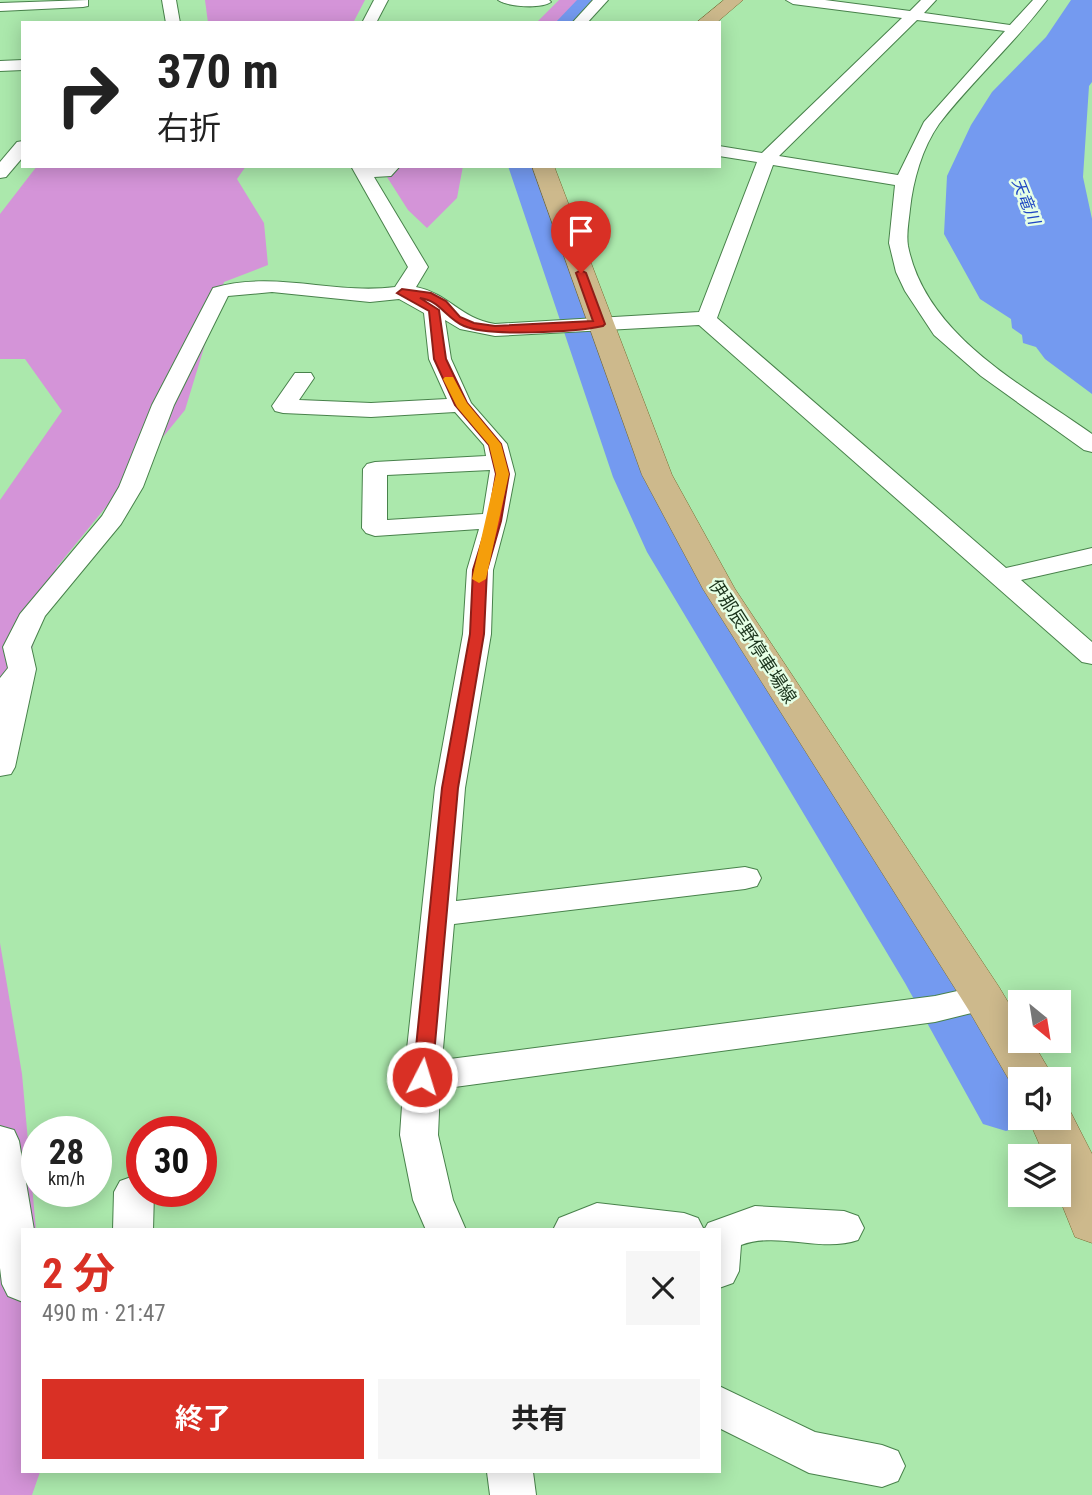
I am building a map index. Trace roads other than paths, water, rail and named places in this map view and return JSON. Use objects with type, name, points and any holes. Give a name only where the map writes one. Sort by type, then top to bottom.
[{"type":"main road","points":[[708,21],[735,0]]},
{"type":"main road","name":"伊那辰野停車場線","points":[[544,168],[657,475],[700,556],[984,998],[1024,1067]]},
{"type":"main road","points":[[1071,1152],[1092,1223]]},
{"type":"street","points":[[169,0],[173,21]]},
{"type":"street","points":[[370,21],[381,0]]},
{"type":"street","points":[[505,0],[541,5]]},
{"type":"street","points":[[581,21],[601,0]]},
{"type":"street","points":[[793,0],[1004,27]]},
{"type":"street","points":[[707,318],[767,158],[929,0]]},
{"type":"street","points":[[1040,0],[930,125],[904,181],[898,243],[906,272],[929,316],[941,331],[989,371],[1092,445]]},
{"type":"street","points":[[0,7],[83,1],[82,21]]},
{"type":"street","points":[[0,66],[21,65]]},
{"type":"street","points":[[0,173],[19,140]]},
{"type":"street","points":[[721,151],[904,181]]},
{"type":"street","points":[[361,169],[385,172],[390,168]]},
{"type":"street","points":[[361,169],[418,267],[402,293]]},
{"type":"street","points":[[0,766],[22,669],[17,647],[33,614],[118,509],[131,487],[163,405],[220,292],[229,288],[251,286],[371,296],[402,293],[428,295],[442,303],[457,319],[471,326],[495,330],[707,318]]},
{"type":"street","points":[[402,293],[434,310],[440,359],[461,405],[495,444],[503,474],[494,521],[480,570],[477,634],[450,788],[422,1077],[419,1135],[433,1200],[445,1228]]},
{"type":"street","points":[[707,318],[720,334],[1092,656]]},
{"type":"street","points":[[303,378],[283,406],[371,410],[461,405]]},
{"type":"street","points":[[494,521],[375,527],[375,469],[499,462]]},
{"type":"street","points":[[1002,577],[1092,556]]},
{"type":"street","points":[[0,697],[22,669]]},
{"type":"street","points":[[436,915],[745,878]]},
{"type":"street","points":[[422,1077],[935,1009],[984,998]]},
{"type":"street","points":[[0,1141],[21,1272]]},
{"type":"street","points":[[577,1228],[597,1219],[640,1228]]},
{"type":"street","points":[[721,1238],[755,1223],[844,1228]]},
{"type":"street","points":[[721,1407],[809,1452],[882,1466]]},
{"type":"street","points":[[510,1473],[513,1495]]},
{"type":"water","name":"天竜川","points":[[1071,0],[1092,0],[1092,82],[1089,86],[1083,177],[1092,219],[1092,394],[1045,359],[1036,347],[1023,343],[1022,335],[1012,328],[1011,319],[980,299],[944,234],[947,176],[971,125],[992,92],[1046,37]]},
{"type":"waterway","points":[[569,21],[590,0]]},
{"type":"waterway","points":[[524,168],[577,322]]},
{"type":"waterway","points":[[579,328],[633,477],[669,552],[930,975],[1006,1106]]}]
